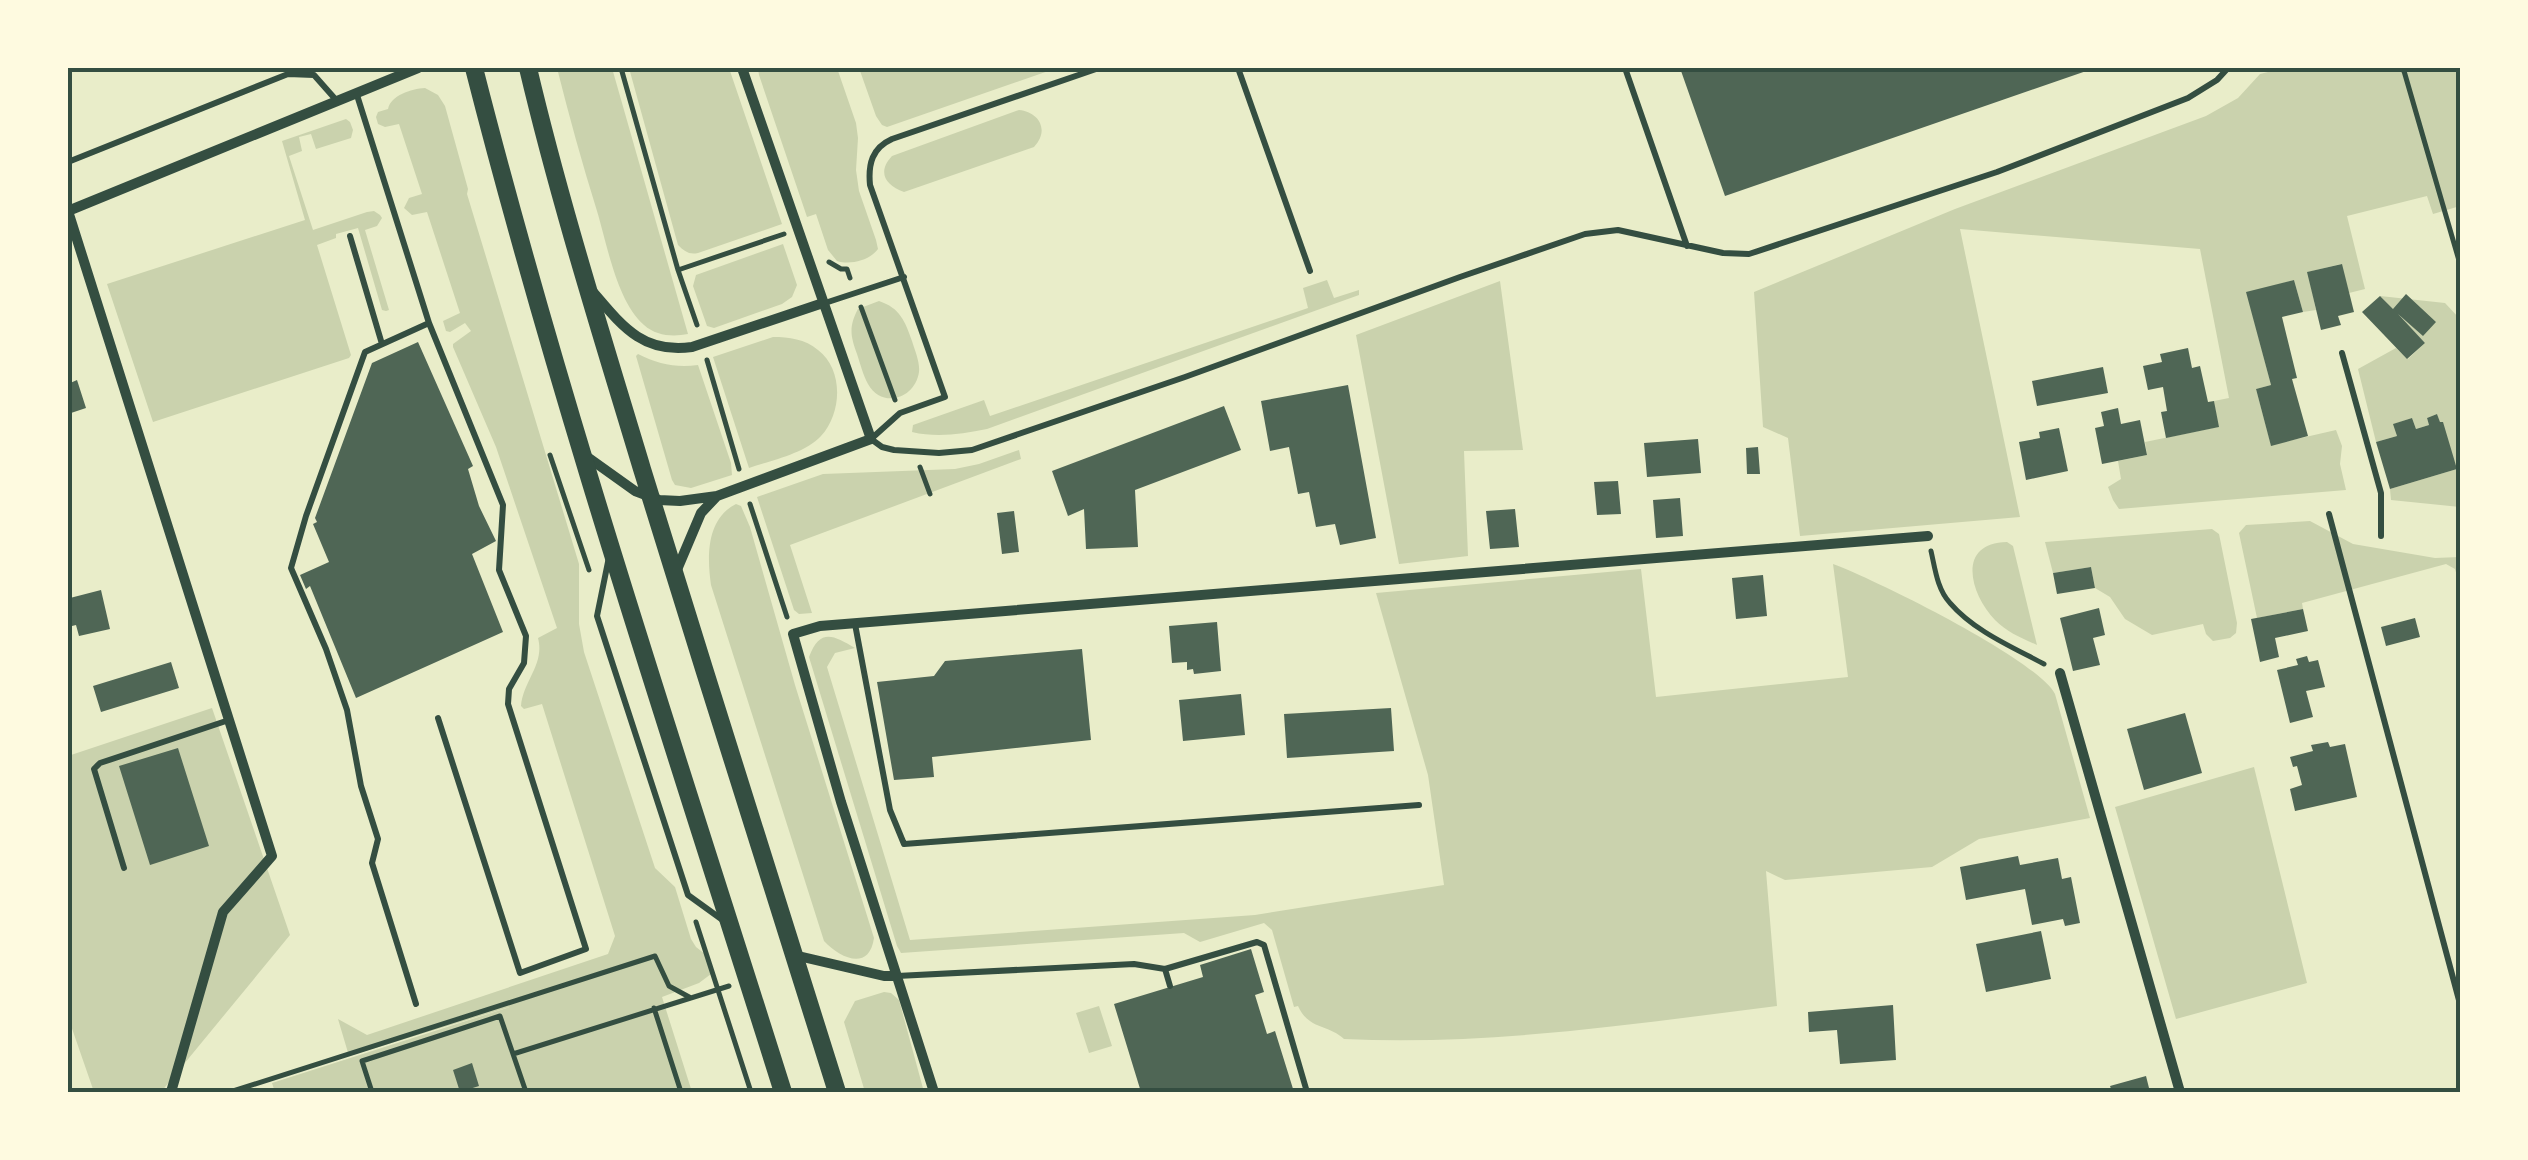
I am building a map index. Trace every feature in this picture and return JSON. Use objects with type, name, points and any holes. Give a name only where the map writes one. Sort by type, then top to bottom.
[{"type":"main road","points":[[474,68],[581,453],[783,1092]]},
{"type":"main road","points":[[528,68],[587,286],[674,578],[837,1092]]},
{"type":"street","points":[[170,1092],[223,912],[272,856],[68,211],[418,68]]},
{"type":"street","points":[[581,453],[636,492],[671,502],[717,496],[871,439],[742,68]]},
{"type":"street","points":[[587,286],[622,326],[641,340],[676,350],[823,303]]},
{"type":"street","points":[[674,578],[701,514],[717,496]]},
{"type":"street","points":[[934,1092],[841,802],[793,634],[820,626],[1928,536]]},
{"type":"street","points":[[2060,673],[2180,1092]]},
{"type":"street","points":[[794,955],[898,976]]},
{"type":"lane","points":[[1099,68],[892,139],[876,149],[869,166],[870,185],[945,397],[900,414],[871,439],[882,447],[939,453],[972,450],[1585,234],[1618,230],[1723,254],[1749,254],[1997,172],[2188,98],[2228,68]]},
{"type":"lane","points":[[1238,68],[1310,270]]},
{"type":"lane","points":[[1626,68],[1688,247]]},
{"type":"lane","points":[[68,162],[288,74],[314,75],[337,101]]},
{"type":"lane","points":[[356,92],[429,323],[503,504],[499,570],[526,636],[524,663],[509,689],[508,704],[586,949],[520,973],[438,718]]},
{"type":"lane","points":[[350,236],[382,344]]},
{"type":"lane","points":[[823,303],[904,277]]},
{"type":"lane","points":[[416,1004],[372,864],[378,839],[361,786],[346,710],[326,649],[291,568],[365,352],[429,323]]},
{"type":"lane","points":[[2342,352],[2381,493],[2381,536]]},
{"type":"lane","points":[[2330,514],[2460,1004]]},
{"type":"lane","points":[[611,546],[596,616],[688,895],[731,926]]},
{"type":"lane","points":[[855,623],[890,810],[904,844],[1419,805]]},
{"type":"lane","points":[[124,868],[94,769],[100,763],[229,720]]},
{"type":"lane","points":[[898,976],[1134,964],[1165,969],[1257,942],[1264,945],[1307,1092]]},
{"type":"lane","points":[[1165,969],[1170,986]]},
{"type":"path","points":[[2400,68],[2460,264]]},
{"type":"path","points":[[550,455],[600,602]]},
{"type":"path","points":[[1928,536],[1938,580],[1948,602],[1980,628],[2060,673]]},
{"type":"path","points":[[688,895],[751,1092]]},
{"type":"path","points":[[230,1092],[655,956],[668,986],[691,998]]},
{"type":"path","points":[[513,1054],[748,981]]},
{"type":"path","points":[[654,1008],[681,1092]]},
{"type":"path","points":[[372,1092],[362,1061],[500,1016],[526,1092]]},
{"type":"green space","points":[[557,68],[612,68],[688,334],[671,335],[644,325],[620,288]]},
{"type":"green space","points":[[629,68],[729,68],[782,224],[698,253],[687,252],[678,245]]},
{"type":"green space","points":[[837,68],[856,123],[859,191],[878,249],[870,256],[853,262],[837,261],[828,250],[816,214],[807,217],[758,69]]},
{"type":"green space","points":[[859,68],[1057,68],[887,127],[876,116]]},
{"type":"green space","points":[[2284,68],[2460,68],[2460,206],[2433,214],[2427,196],[2347,216],[2365,289],[2349,293],[2341,264],[2308,272],[2316,310],[2303,312],[2294,280],[2247,293],[2271,385],[2256,389],[2271,445],[2336,430],[2342,446],[2340,464],[2346,490],[2119,509],[2108,487],[2121,479],[2118,461],[2147,455],[2145,442],[2218,427],[2214,401],[2229,398],[2200,249],[1960,229],[2020,517],[1800,536],[1788,438],[1763,427],[1754,292],[1955,209],[2206,116],[2238,98],[2260,74]]},
{"type":"green space","points":[[425,88],[438,95],[445,106],[467,194],[579,564],[579,624],[584,652],[655,868],[675,887],[691,939],[705,954],[711,974],[699,983],[662,997],[692,1092],[275,1092],[272,1083],[516,1005],[349,1056],[338,1019],[367,1035],[608,954],[615,936],[542,704],[524,709],[521,706],[539,656],[538,638],[557,628],[496,447],[453,347],[471,331],[465,323],[446,331],[443,321],[460,313],[427,212],[412,215],[404,208],[409,198],[422,194],[399,124],[385,127],[378,124],[376,117],[397,96]]},
{"type":"green space","points":[[1019,110],[1032,114],[1040,123],[1041,134],[1034,147],[904,192],[885,177],[885,167],[892,156]]},
{"type":"green space","points":[[346,119],[353,130],[351,138],[316,149],[311,134],[299,137],[302,151],[289,156],[313,230],[367,212],[374,211],[382,218],[377,226],[365,230],[389,310],[382,310],[358,228],[336,234],[336,238],[317,245],[349,358],[153,422],[107,284],[305,220],[282,141]]},
{"type":"green space","points":[[783,244],[797,285],[792,297],[714,328],[707,326],[693,286],[696,275]]},
{"type":"green space","points":[[1327,280],[1334,298],[1359,290],[1359,295],[987,429],[940,435],[912,432],[913,425],[984,400],[990,416],[1308,308],[1303,288]]},
{"type":"green space","points":[[1500,281],[1523,450],[1464,451],[1468,556],[1399,564],[1356,335]]},
{"type":"green space","points":[[2380,296],[2445,303],[2460,319],[2460,507],[2391,500],[2390,489],[2457,469],[2437,414],[2427,418],[2429,425],[2416,429],[2412,418],[2394,424],[2397,436],[2376,442],[2358,369],[2396,348],[2408,359],[2425,343]]},
{"type":"green space","points":[[879,301],[901,316],[918,360],[916,381],[897,397],[881,396],[868,384],[852,336],[858,309]]},
{"type":"green space","points":[[773,337],[802,341],[826,358],[836,380],[836,404],[828,427],[814,442],[749,468],[713,357]]},
{"type":"green space","points":[[638,354],[667,364],[698,365],[732,475],[691,488],[675,485]]},
{"type":"green space","points":[[1019,450],[1021,459],[790,545],[812,613],[799,614],[794,610],[757,497],[823,474],[955,469]]},
{"type":"green space","points":[[736,504],[741,506],[750,527],[874,938],[871,949],[860,958],[846,956],[824,941],[711,585],[709,551],[714,529]]},
{"type":"green space","points":[[2310,521],[2353,544],[2435,558],[2460,557],[2460,586],[2455,569],[2446,564],[2302,603],[2303,609],[2257,618],[2239,533],[2246,525]]},
{"type":"green space","points":[[2212,529],[2219,534],[2237,623],[2236,633],[2230,638],[2213,641],[2203,624],[2152,635],[2125,619],[2110,597],[2095,588],[2091,567],[2053,573],[2045,542]]},
{"type":"green space","points":[[2007,542],[2013,546],[2037,645],[1995,620],[1974,584],[1974,560],[1980,551]]},
{"type":"green space","points":[[1833,564],[1988,641],[2042,679],[2055,694],[2090,818],[1979,839],[1932,867],[1785,880],[1766,871],[1777,1006],[1560,1032],[1452,1039],[1344,1039],[1313,1023],[1298,1006],[1294,1007],[1272,930],[1264,923],[1200,942],[1184,933],[901,953],[809,657],[818,642],[828,637],[855,648],[835,653],[827,667],[910,940],[1255,915],[1444,885],[1428,775],[1376,593],[1641,569],[1656,697],[1848,677]]},
{"type":"green space","points":[[212,708],[290,935],[161,1092],[94,1092],[68,1017],[68,756]]},
{"type":"green space","points":[[2254,767],[2307,983],[2176,1019],[2115,807]]},
{"type":"green space","points":[[884,992],[899,1000],[924,1092],[865,1092],[844,1022],[855,1001]]},
{"type":"green space","points":[[1099,1006],[1112,1046],[1089,1053],[1076,1013]]},
{"type":"building","points":[[1680,68],[2095,68],[1725,196]]},
{"type":"building","points":[[2342,264],[2354,312],[2338,316],[2341,325],[2321,330],[2307,272]]},
{"type":"building","points":[[2294,280],[2303,312],[2282,317],[2297,378],[2292,379],[2308,436],[2271,446],[2256,389],[2271,385],[2246,292]]},
{"type":"building","points":[[2406,294],[2436,322],[2423,336],[2398,314],[2425,343],[2407,359],[2362,312],[2380,296],[2393,309]]},
{"type":"building","points":[[418,342],[473,466],[468,469],[479,506],[496,541],[472,554],[503,632],[356,698],[310,586],[306,589],[300,575],[329,562],[313,524],[317,522],[315,518],[372,363]]},
{"type":"building","points":[[2188,348],[2192,368],[2200,366],[2208,402],[2214,401],[2219,427],[2166,438],[2161,412],[2167,411],[2163,387],[2148,390],[2143,366],[2162,362],[2160,354]]},
{"type":"building","points":[[2103,367],[2108,393],[2037,406],[2032,381]]},
{"type":"building","points":[[77,380],[86,408],[68,414],[68,384]]},
{"type":"building","points":[[1348,385],[1376,538],[1340,545],[1335,524],[1316,527],[1309,492],[1298,494],[1289,447],[1270,451],[1261,401]]},
{"type":"building","points":[[1224,406],[1241,450],[1135,490],[1138,547],[1086,549],[1084,509],[1068,516],[1052,471]]},
{"type":"building","points":[[2118,408],[2121,424],[2140,420],[2147,455],[2102,464],[2095,428],[2104,426],[2101,412]]},
{"type":"building","points":[[2437,414],[2457,469],[2390,489],[2376,442],[2397,436],[2393,424],[2412,418],[2416,429],[2429,425],[2427,418]]},
{"type":"building","points":[[2059,428],[2068,471],[2026,480],[2019,442],[2040,438],[2039,432]]},
{"type":"building","points":[[1698,439],[1701,473],[1647,477],[1644,443]]},
{"type":"building","points":[[1758,447],[1760,474],[1747,474],[1746,448]]},
{"type":"building","points":[[1618,481],[1621,514],[1597,515],[1594,482]]},
{"type":"building","points":[[1680,498],[1683,536],[1656,538],[1653,500]]},
{"type":"building","points":[[1515,509],[1519,547],[1490,549],[1486,511]]},
{"type":"building","points":[[1014,511],[1019,552],[1002,554],[997,513]]},
{"type":"building","points":[[2091,567],[2095,588],[2057,594],[2053,573]]},
{"type":"building","points":[[1763,575],[1767,616],[1736,619],[1732,578]]},
{"type":"building","points":[[101,590],[110,629],[79,636],[76,625],[68,627],[70,598]]},
{"type":"building","points":[[2099,608],[2105,635],[2093,638],[2100,665],[2073,671],[2060,618]]},
{"type":"building","points":[[2303,609],[2308,631],[2275,638],[2279,657],[2260,662],[2251,619]]},
{"type":"building","points":[[2415,618],[2420,637],[2386,646],[2381,627]]},
{"type":"building","points":[[1217,622],[1221,671],[1194,674],[1193,669],[1187,670],[1187,662],[1172,663],[1169,626]]},
{"type":"building","points":[[1082,649],[1091,740],[932,757],[934,777],[894,780],[877,682],[934,676],[945,661]]},
{"type":"building","points":[[2307,656],[2309,662],[2318,660],[2325,687],[2306,691],[2313,717],[2290,723],[2277,670],[2298,665],[2296,659]]},
{"type":"building","points":[[171,662],[179,688],[101,712],[93,686]]},
{"type":"building","points":[[1241,694],[1245,735],[1183,741],[1179,700]]},
{"type":"building","points":[[1391,708],[1394,751],[1287,758],[1284,714]]},
{"type":"building","points":[[2185,713],[2202,773],[2144,790],[2127,729]]},
{"type":"building","points":[[2328,742],[2330,747],[2345,744],[2357,797],[2295,811],[2290,789],[2302,785],[2290,757],[2313,751],[2311,745]]},
{"type":"building","points":[[178,748],[209,846],[150,865],[119,766]]},
{"type":"building","points":[[2018,856],[2020,865],[2058,858],[2062,879],[2071,877],[2080,923],[2065,926],[2063,919],[2032,925],[2025,889],[1966,900],[1960,867]]},
{"type":"building","points":[[2041,931],[2051,979],[1986,992],[1976,944]]},
{"type":"building","points":[[1251,949],[1264,992],[1255,995],[1267,1034],[1275,1031],[1294,1092],[1141,1092],[1114,1004],[1203,977],[1200,965]]},
{"type":"building","points":[[1893,1005],[1896,1060],[1840,1064],[1837,1030],[1809,1032],[1808,1012]]},
{"type":"building","points":[[472,1063],[479,1086],[460,1092],[453,1070]]},
{"type":"building","points":[[2146,1076],[2150,1092],[2112,1092],[2110,1086]]}]
